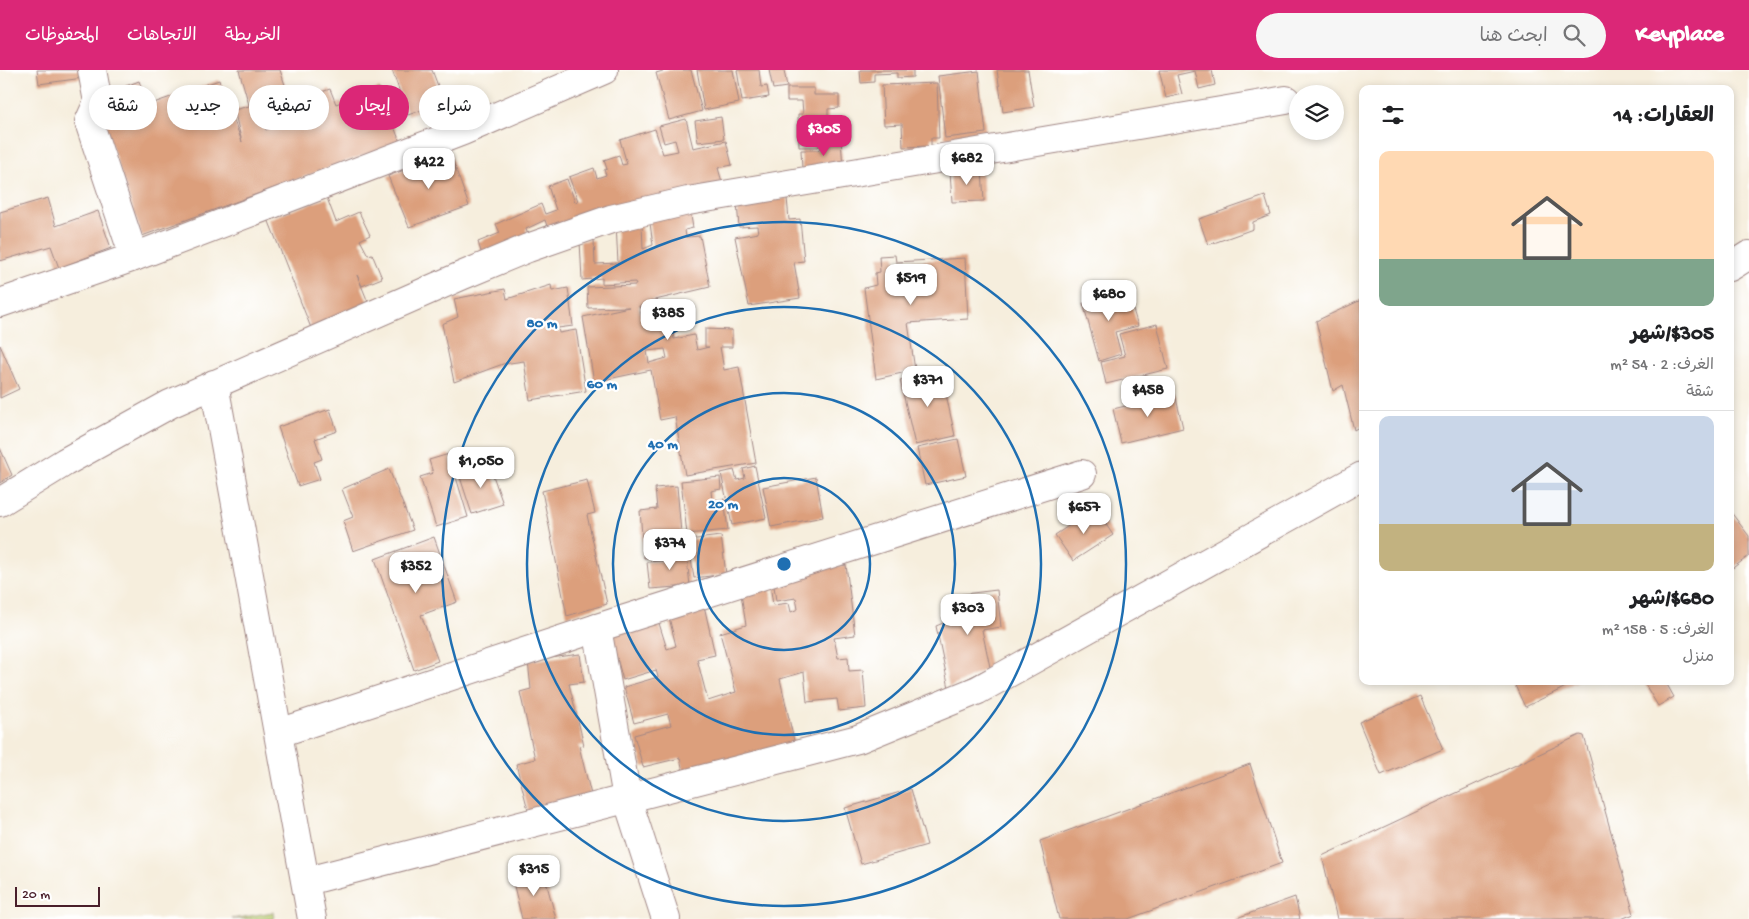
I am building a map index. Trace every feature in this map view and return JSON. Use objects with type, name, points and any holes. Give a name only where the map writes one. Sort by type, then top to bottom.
[{"type":"street","points":[[92,70],[98,102],[89,122],[134,257]]},
{"type":"street","points":[[0,303],[134,257],[463,132],[604,70]]},
{"type":"street","points":[[0,502],[65,462],[170,404],[528,248],[611,219],[688,201],[1286,100]]},
{"type":"street","points":[[1734,264],[1749,255]]},
{"type":"street","points":[[214,384],[307,881],[312,919]]},
{"type":"street","points":[[279,733],[597,628],[1082,474]]},
{"type":"street","points":[[307,881],[858,739],[978,690],[1359,478]]},
{"type":"street","points":[[597,628],[627,798],[666,919]]},
{"type":"green space","points":[[273,912],[274,919],[232,919]]},
{"type":"building","points":[[37,70],[82,70],[83,78],[39,84]]},
{"type":"building","points":[[239,70],[280,70],[285,85],[249,85],[249,105]]},
{"type":"building","points":[[392,70],[432,70],[438,85],[419,85],[419,111],[409,115],[409,85],[397,85]]},
{"type":"building","points":[[666,70],[691,70],[702,111],[669,120],[656,73]]},
{"type":"building","points":[[697,70],[733,70],[739,103],[704,110]]},
{"type":"building","points":[[737,70],[759,70],[761,87],[767,86],[769,97],[742,101]]},
{"type":"building","points":[[769,70],[784,70],[787,87],[773,89]]},
{"type":"building","points":[[860,70],[913,70],[913,77],[897,78],[897,73],[874,74],[874,82],[861,83]]},
{"type":"building","points":[[997,70],[1028,70],[1034,107],[1003,112]]},
{"type":"building","points":[[1159,70],[1212,70],[1215,85],[1199,89],[1195,71],[1177,75],[1182,94],[1166,98]]},
{"type":"building","points":[[979,71],[986,133],[945,138],[938,76]]},
{"type":"building","points":[[219,80],[221,85],[205,85]]},
{"type":"building","points":[[139,81],[140,85],[129,85]]},
{"type":"building","points":[[937,83],[939,138],[931,138],[931,146],[903,147],[902,124],[884,125],[882,85]]},
{"type":"building","points":[[787,88],[814,88],[814,95],[839,95],[839,108],[828,109],[828,126],[842,126],[843,137],[830,137],[818,147],[799,147],[798,114],[803,114],[802,101],[787,101]]},
{"type":"building","points":[[330,89],[336,104],[339,103],[339,130],[395,130],[400,142],[142,236],[106,130],[157,130],[157,102],[167,98],[167,130],[238,130],[242,142],[239,130],[239,109],[249,106],[249,130],[329,130]]},
{"type":"building","points":[[721,117],[724,139],[698,142],[695,121]]},
{"type":"building","points":[[686,119],[693,148],[726,141],[732,165],[718,168],[726,196],[553,244],[545,220],[526,229],[534,254],[487,271],[478,242],[500,233],[496,224],[541,204],[545,214],[556,210],[548,186],[567,179],[575,202],[578,201],[569,177],[594,168],[597,178],[606,175],[604,170],[607,169],[604,160],[619,155],[622,165],[627,164],[620,140],[655,129],[663,154],[678,151],[675,140],[664,143],[659,126]]},
{"type":"building","points":[[831,139],[841,139],[843,168],[802,169],[801,150],[818,150]]},
{"type":"building","points":[[450,153],[469,206],[409,227],[388,176]]},
{"type":"building","points":[[982,170],[984,201],[952,202],[950,171]]},
{"type":"building","points":[[1265,196],[1271,215],[1253,222],[1253,229],[1208,245],[1199,219]]},
{"type":"building","points":[[48,198],[56,226],[98,211],[111,248],[59,268],[51,246],[0,261],[0,212]]},
{"type":"building","points":[[327,198],[336,222],[359,212],[370,235],[360,240],[368,255],[372,254],[382,278],[362,286],[357,275],[372,312],[313,333],[268,219]]},
{"type":"building","points":[[787,198],[789,220],[800,219],[804,261],[794,262],[800,298],[749,306],[735,237],[758,233],[757,226],[739,227],[737,203]]},
{"type":"building","points":[[690,210],[693,228],[685,230],[686,237],[700,236],[710,287],[651,301],[651,306],[639,306],[642,319],[671,316],[674,339],[694,335],[697,350],[709,347],[705,347],[705,329],[732,330],[732,347],[720,347],[724,370],[739,367],[756,463],[685,475],[675,417],[660,420],[651,370],[594,382],[583,317],[629,307],[588,308],[587,287],[636,285],[635,282],[602,284],[602,278],[582,280],[580,241],[594,240],[595,264],[618,263],[616,224],[642,223],[643,249],[653,245],[649,216]],"holes":[[[665,349],[667,358],[649,363],[647,351]]]},
{"type":"building","points":[[895,255],[896,262],[965,258],[968,319],[908,323],[915,370],[876,379],[864,288],[876,285],[875,273],[880,272],[879,256]]},
{"type":"building","points":[[551,285],[552,291],[568,288],[573,326],[558,328],[559,333],[576,330],[586,391],[530,400],[524,361],[503,364],[454,382],[442,324],[458,317],[454,299],[505,289],[507,299]]},
{"type":"building","points":[[1127,290],[1138,326],[1115,332],[1121,354],[1099,361],[1083,303]]},
{"type":"building","points":[[1359,301],[1359,427],[1354,430],[1343,385],[1333,391],[1316,321]]},
{"type":"building","points":[[1157,324],[1168,369],[1106,384],[1101,362],[1125,356],[1119,334]]},
{"type":"building","points":[[0,345],[19,389],[0,398]]},
{"type":"building","points":[[941,371],[955,436],[915,445],[900,380]]},
{"type":"building","points":[[1175,394],[1183,428],[1121,443],[1113,409]]},
{"type":"building","points":[[330,409],[337,431],[315,439],[322,459],[314,462],[320,479],[298,486],[278,427]]},
{"type":"building","points":[[958,439],[966,476],[925,485],[917,448]]},
{"type":"building","points":[[0,448],[12,475],[0,483]]},
{"type":"building","points":[[449,454],[468,517],[436,527],[420,477],[433,473],[429,460]]},
{"type":"building","points":[[489,464],[503,504],[472,514],[459,474]]},
{"type":"building","points":[[755,466],[766,518],[732,525],[721,473],[734,470],[737,480],[745,478],[743,469]]},
{"type":"building","points":[[389,469],[413,530],[353,551],[343,521],[353,517],[342,489]]},
{"type":"building","points":[[720,477],[721,489],[711,491],[712,500],[724,499],[728,530],[687,534],[681,481]]},
{"type":"building","points":[[816,477],[823,517],[771,527],[763,487]]},
{"type":"building","points":[[587,480],[595,513],[587,515],[607,604],[567,616],[542,491]]},
{"type":"building","points":[[677,486],[682,545],[664,547],[665,556],[644,558],[640,511],[657,509],[655,488]]},
{"type":"building","points":[[1095,508],[1113,535],[1073,561],[1055,535]]},
{"type":"building","points":[[1734,516],[1749,536],[1749,556],[1734,567]]},
{"type":"building","points":[[721,536],[726,574],[694,578],[688,540]]},
{"type":"building","points":[[434,537],[457,602],[421,615],[438,661],[414,670],[375,559]]},
{"type":"building","points":[[686,548],[690,586],[650,589],[647,562],[671,560],[670,549]]},
{"type":"building","points":[[846,565],[855,635],[834,638],[838,658],[848,657],[849,671],[863,670],[866,708],[839,711],[837,699],[807,702],[804,672],[780,679],[795,745],[685,780],[680,758],[643,767],[634,735],[671,725],[668,714],[634,723],[624,687],[658,677],[656,670],[623,680],[610,633],[658,620],[667,649],[676,646],[667,609],[703,601],[715,655],[697,659],[708,701],[736,692],[720,633],[746,625],[740,588],[770,584],[773,605],[789,603],[791,612],[798,609],[796,598],[776,601],[774,586],[787,584],[785,573]]},
{"type":"building","points":[[997,590],[1001,627],[982,630],[990,667],[949,688],[936,626],[958,617],[956,595]]},
{"type":"building","points":[[580,654],[584,682],[569,684],[584,745],[579,746],[594,807],[532,825],[516,764],[535,759],[520,692],[531,689],[528,661]]},
{"type":"building","points":[[1515,685],[1570,685],[1525,707]]},
{"type":"building","points":[[1645,685],[1667,685],[1674,697],[1658,706]]},
{"type":"building","points":[[1420,696],[1443,749],[1381,775],[1359,722]]},
{"type":"building","points":[[1580,735],[1584,736],[1634,914],[1621,919],[1337,919],[1322,856]]},
{"type":"building","points":[[1250,764],[1282,863],[1128,919],[1059,919],[1040,841]]},
{"type":"building","points":[[911,789],[927,845],[861,864],[845,808]]},
{"type":"building","points":[[543,870],[556,919],[522,919],[512,878]]},
{"type":"building","points":[[1295,897],[1300,919],[1234,919]]}]
